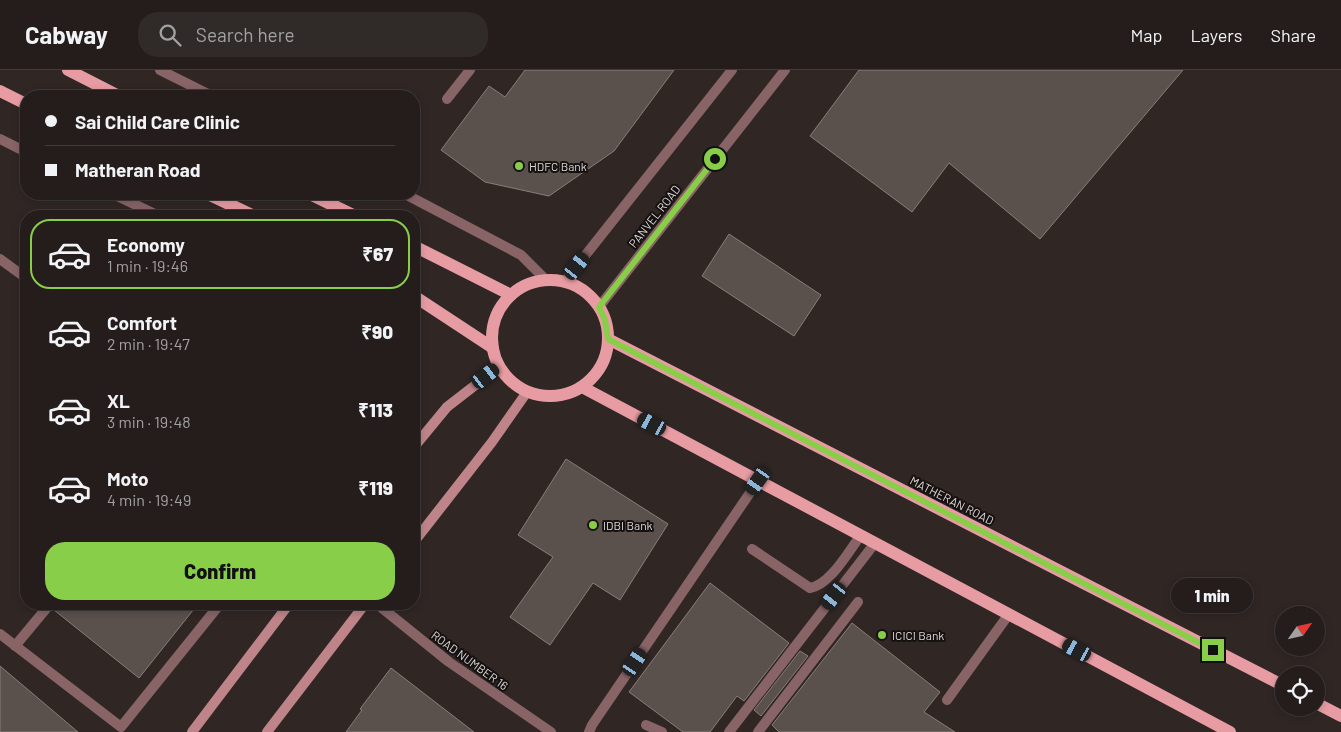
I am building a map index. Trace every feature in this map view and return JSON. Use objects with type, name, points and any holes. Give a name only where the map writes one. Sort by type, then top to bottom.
[{"type":"main road","points":[[68,70],[107,90]]},
{"type":"main road","points":[[0,92],[20,101]]},
{"type":"main road","points":[[221,200],[241,210]]},
{"type":"main road","points":[[322,200],[343,210]]},
{"type":"main road","points":[[420,249],[511,295]]},
{"type":"main road","points":[[546,280],[565,281],[583,290],[599,307],[605,320],[608,339],[606,357],[596,374],[582,387],[565,395],[546,396],[527,392],[511,381],[500,366],[493,348],[493,328],[499,310],[511,295],[527,284],[546,280]]},
{"type":"main road","points":[[420,300],[493,348]]},
{"type":"main road","name":"MATHERAN ROAD","points":[[608,339],[1275,681]]},
{"type":"main road","points":[[420,440],[447,407],[500,366]]},
{"type":"main road","points":[[582,387],[1230,732]]},
{"type":"main road","points":[[420,534],[492,442],[527,392]]},
{"type":"main road","points":[[192,732],[284,610]]},
{"type":"main road","points":[[267,732],[360,610]]},
{"type":"main road","points":[[1325,708],[1341,716]]},
{"type":"street","points":[[160,70],[200,90]]},
{"type":"street","points":[[448,99],[470,70]]},
{"type":"street","points":[[565,281],[732,70]]},
{"type":"street","name":"PANVEL ROAD","points":[[599,307],[785,70]]},
{"type":"street","points":[[0,139],[20,149]]},
{"type":"street","points":[[125,200],[146,210]]},
{"type":"street","points":[[416,200],[521,255],[546,280]]},
{"type":"street","points":[[0,258],[20,273]]},
{"type":"street","points":[[589,732],[758,481]]},
{"type":"street","points":[[752,549],[810,588],[820,586],[832,574],[861,535]]},
{"type":"street","points":[[729,732],[875,543]]},
{"type":"street","points":[[758,732],[858,602]]},
{"type":"street","points":[[16,646],[45,610]]},
{"type":"street","points":[[0,634],[124,729],[215,610]]},
{"type":"street","name":"ROAD NUMBER 16","points":[[384,610],[448,662],[551,732]]},
{"type":"street","points":[[947,700],[1009,614]]},
{"type":"street","points":[[646,725],[662,732]]},
{"type":"building","points":[[525,70],[674,70],[614,151],[549,196],[485,182],[441,150],[489,86],[505,97]]},
{"type":"building","points":[[859,70],[1183,70],[1040,239],[949,163],[912,212],[810,136]]},
{"type":"building","points":[[729,234],[821,295],[794,336],[702,276]]},
{"type":"building","points":[[566,459],[668,524],[620,600],[593,583],[550,645],[510,617],[553,557],[518,535]]},
{"type":"building","points":[[710,583],[789,643],[744,701],[737,696],[710,732],[683,732],[629,692]]},
{"type":"building","points":[[54,610],[193,610],[139,678]]},
{"type":"building","points":[[852,623],[940,692],[924,712],[955,732],[779,732],[772,725]]},
{"type":"building","points":[[800,651],[808,656],[761,716],[754,710]]},
{"type":"building","points":[[0,666],[78,732],[0,732]]},
{"type":"building","points":[[391,668],[474,732],[346,732],[362,710],[360,709]]},
{"type":"place","name":"HDFC Bank","points":[[519,166]]},
{"type":"place","name":"IDBI Bank","points":[[593,525]]},
{"type":"place","name":"ICICI Bank","points":[[882,635]]},
{"type":"route","points":[[715,159],[599,307],[605,320],[608,339],[1213,650]]}]
